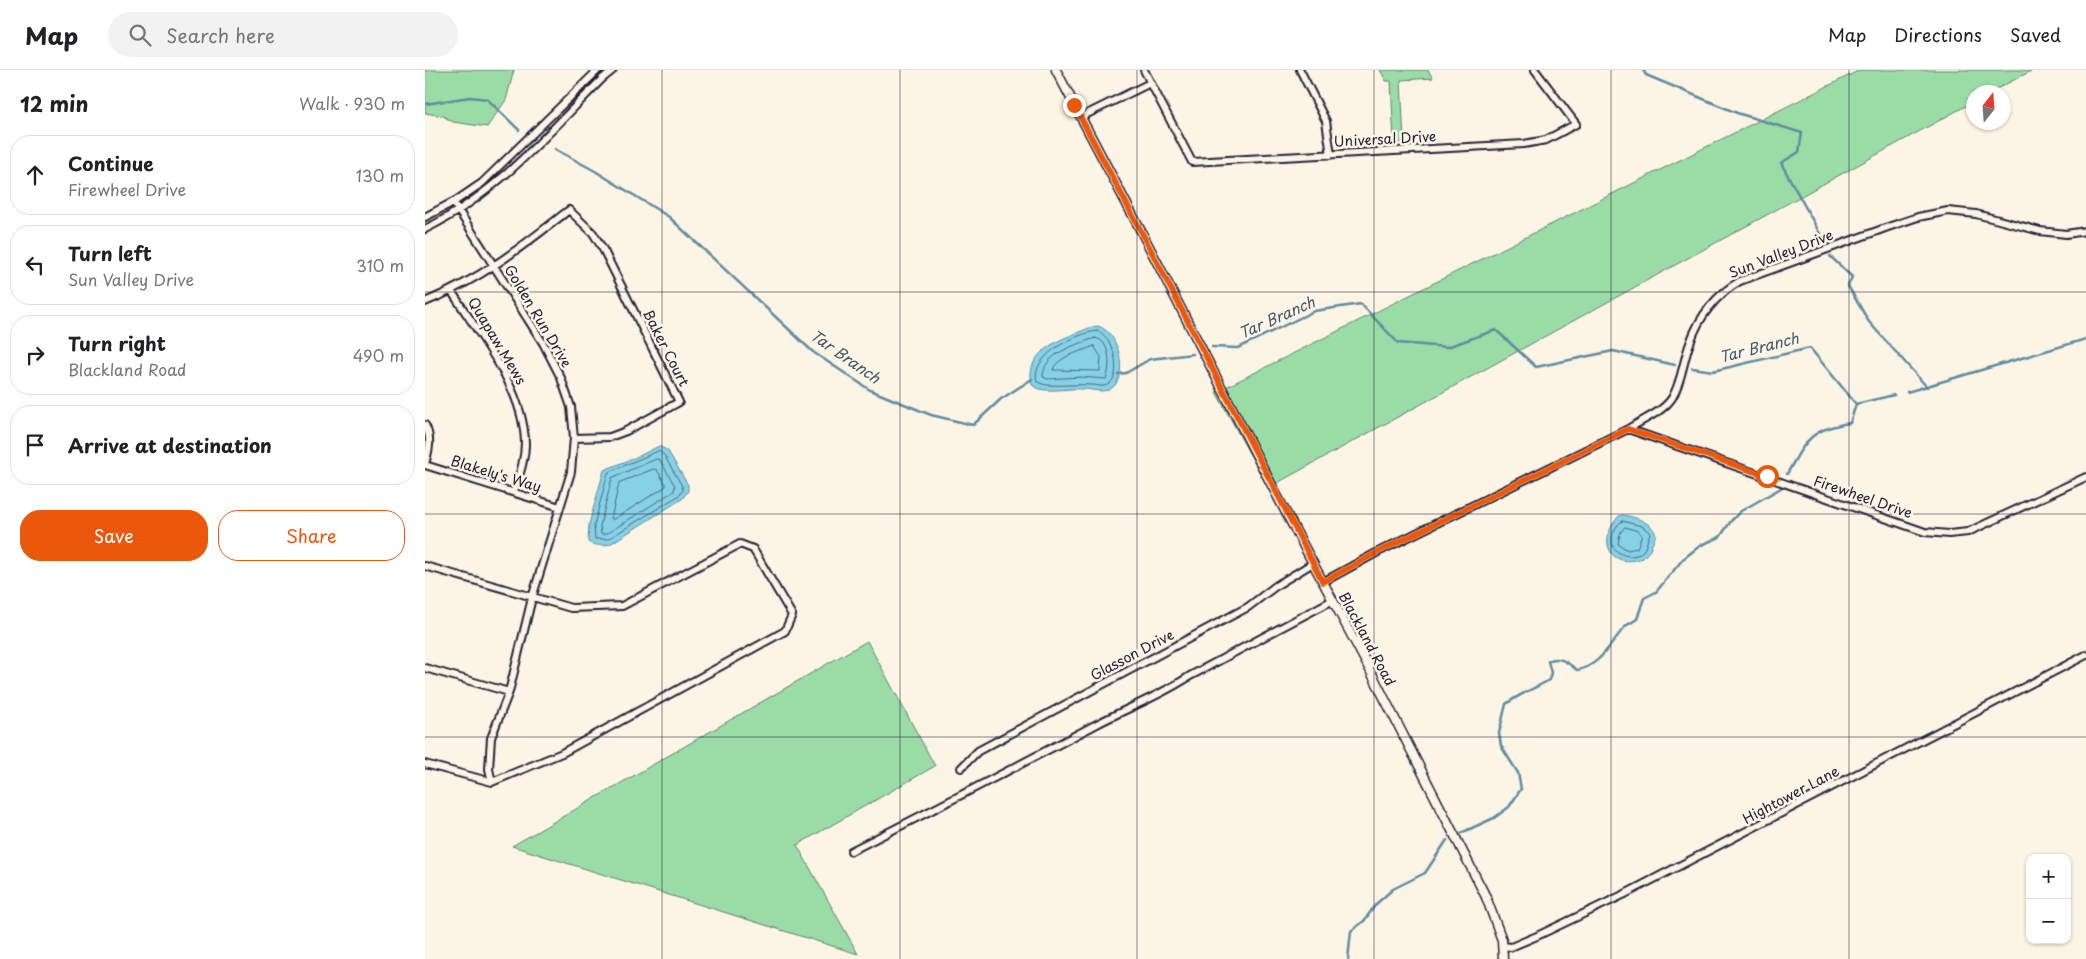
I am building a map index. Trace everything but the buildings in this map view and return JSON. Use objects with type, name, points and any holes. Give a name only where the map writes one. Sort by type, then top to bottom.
[{"type":"street","points":[[425,217],[482,183],[598,70]]},
{"type":"street","points":[[425,229],[459,211],[484,193],[519,162],[613,70]]},
{"type":"street","name":"Blackland Road","points":[[1056,70],[1486,897],[1494,915],[1503,946],[1503,959]]},
{"type":"street","points":[[1081,117],[1150,83],[1143,70]]},
{"type":"street","points":[[1300,70],[1325,121],[1331,155]]},
{"type":"street","name":"Universal Drive","points":[[1150,83],[1192,162],[1524,144],[1546,140],[1576,124],[1535,70]]},
{"type":"street","points":[[571,96],[579,102]]},
{"type":"street","name":"Golden Run Drive","points":[[453,202],[543,343],[561,378],[571,407],[574,438],[571,472],[532,598],[509,692],[491,738],[489,769],[492,782]]},
{"type":"street","name":"Baker Court","points":[[494,267],[569,210],[593,233],[604,251],[679,402],[626,431],[610,436],[574,438]]},
{"type":"street","name":"Sun Valley Drive","points":[[1323,582],[1378,552],[1628,429],[1655,412],[1671,399],[1678,386],[1690,343],[1697,326],[1719,295],[1740,281],[1777,266],[1918,217],[1948,211],[1976,214],[2040,231],[2066,234],[2086,232]]},
{"type":"street","points":[[425,302],[452,292],[494,267]]},
{"type":"street","name":"Quapaw Mews","points":[[452,292],[507,378],[517,400],[523,421],[525,445],[522,465],[514,492]]},
{"type":"street","points":[[425,425],[429,432],[430,442],[425,465]]},
{"type":"street","name":"Firewheel Drive","points":[[1628,429],[1917,529],[1949,534],[1969,532],[1984,526],[2086,476]]},
{"type":"street","name":"Blakely's Way","points":[[425,465],[560,507]]},
{"type":"street","points":[[425,566],[571,608],[622,606],[740,544],[753,549],[792,615],[785,631],[562,753],[492,782],[425,764]]},
{"type":"street","name":"Glasson Drive","points":[[961,768],[977,750],[1248,607],[1277,585],[1313,563]]},
{"type":"street","points":[[851,851],[975,790],[1115,715],[1168,690],[1190,676],[1333,600]]},
{"type":"street","name":"Hightower Lane","points":[[1503,946],[1511,946],[1537,936],[1625,894],[2086,655]]},
{"type":"street","points":[[425,668],[509,692]]},
{"type":"green space","points":[[425,70],[514,70],[506,100],[487,127],[453,122],[443,116],[425,113]]},
{"type":"green space","points":[[1380,70],[1428,70],[1433,78],[1401,80],[1404,142],[1394,143],[1391,81],[1386,81]]},
{"type":"green space","points":[[1860,70],[2033,70],[2004,85],[1966,85],[1966,106],[1268,488],[1216,392]]},
{"type":"green space","points":[[867,641],[935,766],[797,845],[858,954],[512,846]]},
{"type":"water","points":[[1098,326],[1111,336],[1119,354],[1120,374],[1112,388],[1101,391],[1077,389],[1051,390],[1040,389],[1032,385],[1031,373],[1034,362],[1040,353],[1060,340]]},
{"type":"water","points":[[659,446],[668,451],[688,485],[688,491],[682,499],[610,544],[599,545],[588,542],[589,524],[604,470]]},
{"type":"water","points":[[1619,516],[1633,517],[1651,526],[1656,534],[1650,550],[1643,558],[1632,561],[1622,560],[1615,557],[1610,551],[1608,535],[1612,525]]},
{"type":"waterway","points":[[1643,70],[1646,75],[1737,113],[1802,133],[1799,152],[1781,163],[1824,241]]},
{"type":"waterway","name":"Tar Branch","points":[[425,104],[470,97],[487,99],[519,130]]},
{"type":"waterway","name":"Tar Branch","points":[[555,149],[595,171],[669,217],[813,352],[870,390],[931,415],[973,425],[1001,399],[1032,379]]},
{"type":"waterway","points":[[1830,256],[1852,277],[1848,286],[1869,322],[1927,387]]},
{"type":"waterway","name":"Tar Branch","points":[[1212,347],[1238,348],[1314,311],[1361,304],[1398,343],[1447,347],[1496,330],[1536,367],[1613,351],[1675,365]]},
{"type":"waterway","name":"Tar Branch","points":[[1907,392],[2086,339]]},
{"type":"waterway","name":"Tar Branch","points":[[1692,368],[1713,371],[1810,348],[1856,404],[1894,395]]},
{"type":"waterway","name":"Tar Branch","points":[[1118,374],[1126,373],[1150,359],[1193,354]]},
{"type":"waterway","points":[[1787,474],[1799,453],[1817,433],[1850,423],[1856,404]]},
{"type":"waterway","points":[[1461,833],[1494,818],[1509,807],[1521,789],[1518,773],[1501,746],[1499,733],[1506,704],[1549,680],[1551,673],[1548,661],[1552,659],[1560,659],[1567,662],[1577,670],[1585,668],[1598,660],[1625,627],[1637,619],[1644,598],[1656,592],[1683,559],[1701,545],[1720,537],[1741,511],[1781,488]]},
{"type":"waterway","points":[[1348,959],[1351,931],[1364,921],[1376,904],[1393,889],[1425,873],[1447,840]]},
{"type":"route","points":[[1074,105],[1323,582],[1378,552],[1628,429],[1767,476]]}]
